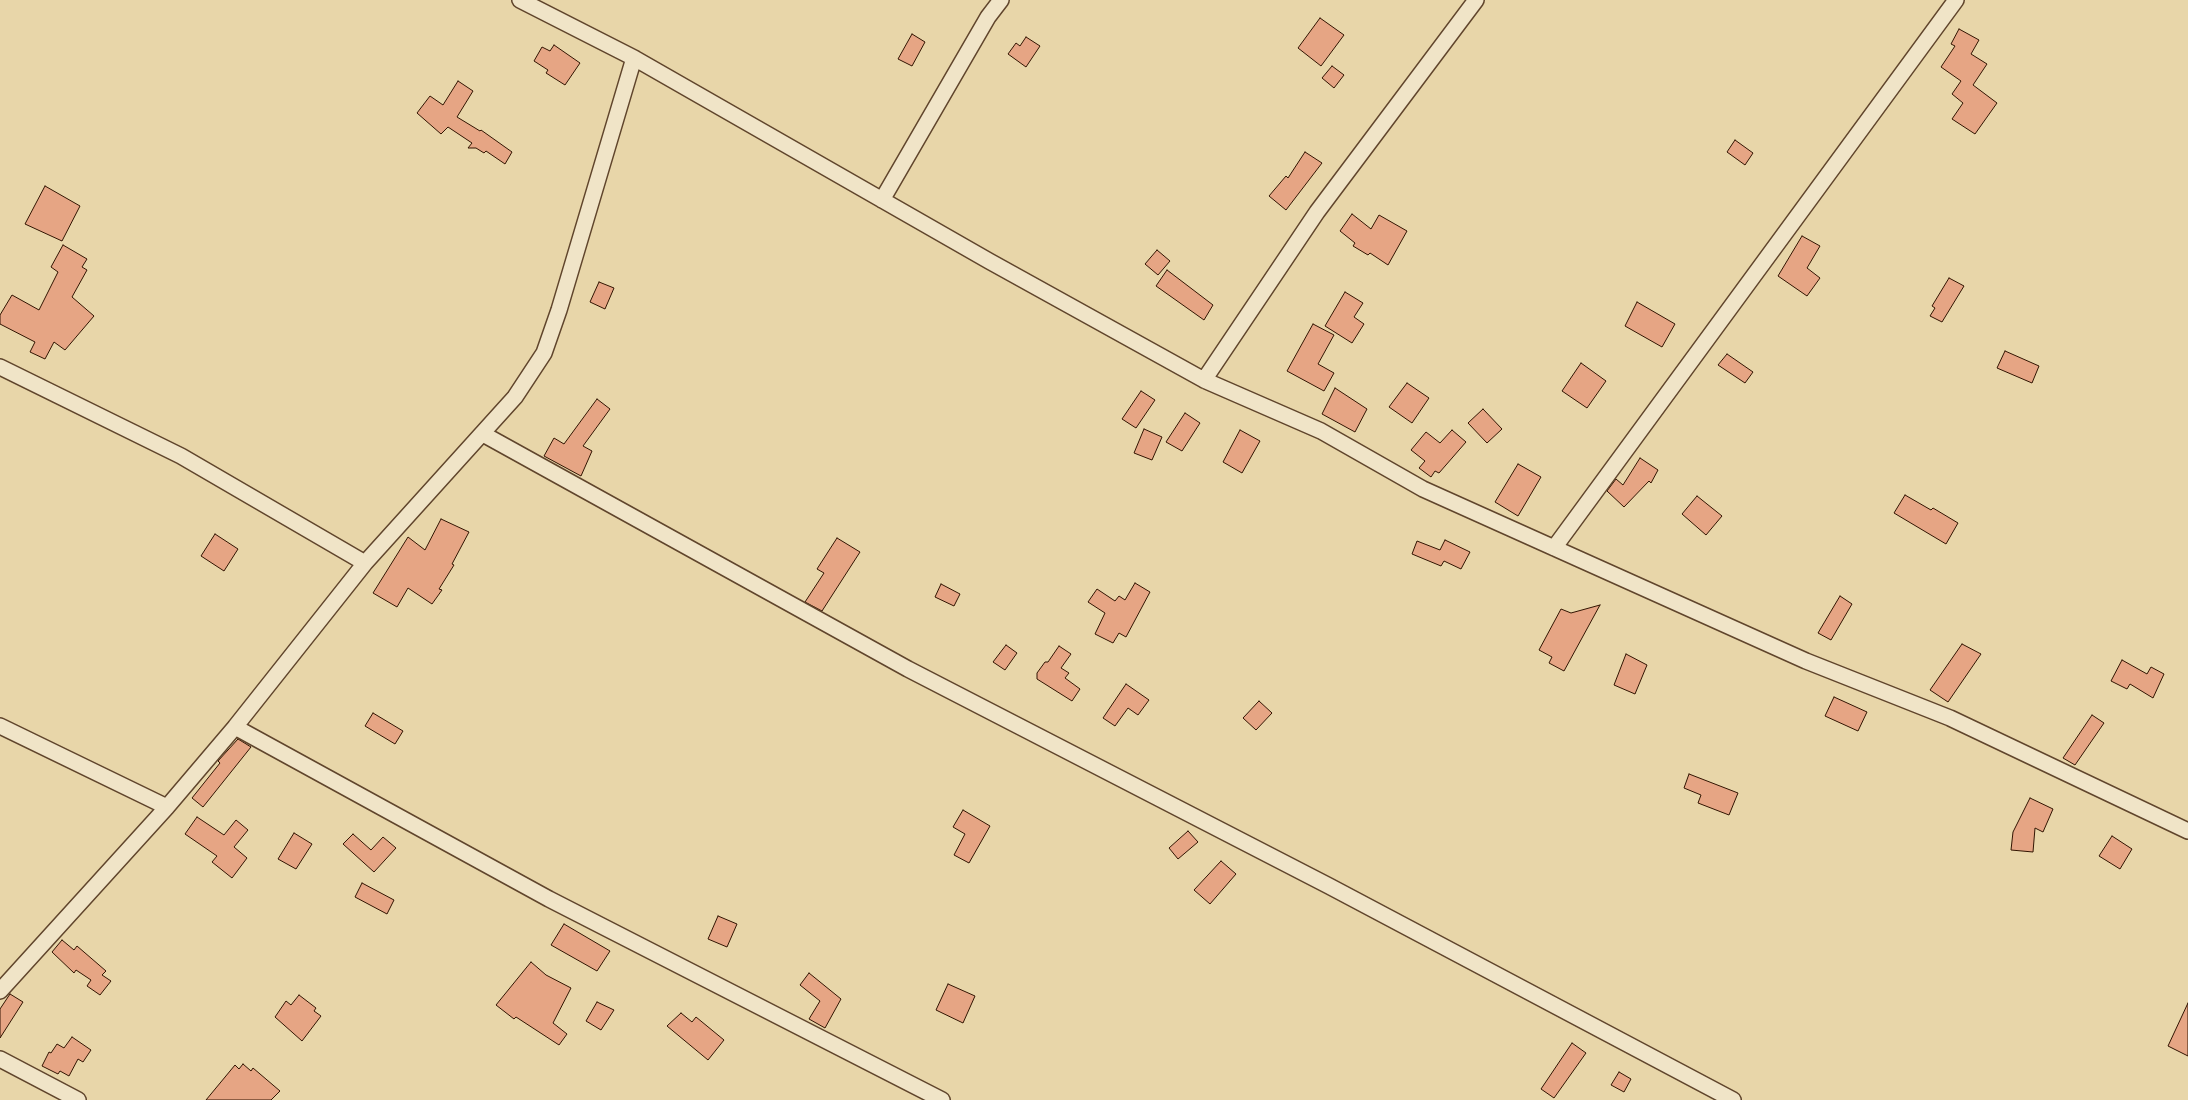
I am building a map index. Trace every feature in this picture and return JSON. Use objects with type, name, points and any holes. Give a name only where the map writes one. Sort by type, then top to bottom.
[{"type":"street","points":[[520,0],[544,5],[882,200],[1204,380],[1321,431],[1423,490],[1806,661],[1950,718],[2188,831]]},
{"type":"street","points":[[882,200],[988,16],[1000,0]]},
{"type":"street","points":[[1204,380],[1317,212],[1476,0]]},
{"type":"street","points":[[1554,548],[1956,0]]},
{"type":"street","points":[[0,991],[167,807],[235,727],[365,563],[516,397],[544,352],[559,310],[634,58]]},
{"type":"street","points":[[0,368],[181,456],[365,563]]},
{"type":"street","points":[[483,434],[908,669],[1329,886],[1734,1100]]},
{"type":"street","points":[[0,726],[167,807]]},
{"type":"street","points":[[235,727],[549,899],[942,1100]]},
{"type":"street","points":[[0,1059],[78,1100]]},
{"type":"building","points":[[1320,18],[1344,35],[1321,66],[1298,48]]},
{"type":"building","points":[[1959,29],[1979,40],[1971,54],[1987,64],[1973,85],[1997,103],[1975,134],[1952,119],[1963,103],[1952,94],[1961,81],[1941,67],[1955,46],[1951,44]]},
{"type":"building","points":[[912,34],[925,42],[912,66],[898,59]]},
{"type":"building","points":[[1026,37],[1040,46],[1026,67],[1008,54],[1016,43],[1020,46]]},
{"type":"building","points":[[554,45],[580,63],[565,85],[546,73],[548,70],[534,61],[542,47],[550,51]]},
{"type":"building","points":[[1332,66],[1344,75],[1334,88],[1322,78]]},
{"type":"building","points":[[458,81],[473,91],[457,117],[481,130],[512,152],[505,164],[486,151],[484,153],[476,148],[468,148],[472,143],[448,127],[441,134],[417,113],[430,96],[443,105]]},
{"type":"building","points":[[1735,140],[1753,153],[1745,165],[1727,152]]},
{"type":"building","points":[[1305,152],[1322,163],[1286,210],[1269,196],[1286,176],[1288,178]]},
{"type":"building","points":[[45,186],[80,206],[62,241],[25,224]]},
{"type":"building","points":[[1352,214],[1371,229],[1379,215],[1407,231],[1388,265],[1370,253],[1368,255],[1353,246],[1355,243],[1340,231]]},
{"type":"building","points":[[1802,236],[1820,246],[1807,268],[1820,278],[1807,296],[1778,276]]},
{"type":"building","points":[[63,245],[87,259],[82,267],[87,270],[72,297],[94,316],[65,350],[54,342],[45,359],[30,352],[35,342],[0,324],[0,315],[12,295],[39,310],[58,272],[51,267]]},
{"type":"building","points":[[1157,250],[1170,261],[1158,275],[1145,264]]},
{"type":"building","points":[[1167,270],[1213,305],[1204,320],[1156,286]]},
{"type":"building","points":[[1949,278],[1964,286],[1942,322],[1930,316],[1935,308],[1932,306]]},
{"type":"building","points":[[599,282],[614,288],[605,309],[590,302]]},
{"type":"building","points":[[1345,292],[1363,303],[1354,317],[1364,324],[1352,343],[1325,326]]},
{"type":"building","points":[[1637,302],[1675,324],[1662,347],[1625,326]]},
{"type":"building","points":[[1313,324],[1334,335],[1318,364],[1334,373],[1324,391],[1287,371]]},
{"type":"building","points":[[2005,351],[2039,366],[2032,383],[1997,368]]},
{"type":"building","points":[[1727,354],[1753,372],[1745,383],[1718,365]]},
{"type":"building","points":[[1581,363],[1606,381],[1587,408],[1562,391]]},
{"type":"building","points":[[1407,383],[1429,398],[1412,423],[1389,407]]},
{"type":"building","points":[[1335,388],[1367,409],[1355,432],[1322,414]]},
{"type":"building","points":[[1141,391],[1155,400],[1136,428],[1122,419]]},
{"type":"building","points":[[597,399],[610,409],[583,446],[592,451],[581,476],[544,456],[554,438],[564,444]]},
{"type":"building","points":[[1483,409],[1502,429],[1487,443],[1468,423]]},
{"type":"building","points":[[1185,413],[1200,423],[1182,451],[1166,442]]},
{"type":"building","points":[[1144,429],[1162,437],[1152,460],[1134,453]]},
{"type":"building","points":[[1240,430],[1260,441],[1242,473],[1223,462]]},
{"type":"building","points":[[1452,430],[1466,442],[1439,473],[1435,471],[1431,477],[1419,468],[1425,461],[1411,450],[1426,432],[1440,443]]},
{"type":"building","points":[[1640,458],[1658,470],[1651,483],[1649,481],[1624,507],[1607,491],[1616,479],[1623,485]]},
{"type":"building","points":[[1518,464],[1541,477],[1518,516],[1495,502]]},
{"type":"building","points":[[1905,495],[1931,510],[1933,508],[1958,523],[1946,544],[1894,513]]},
{"type":"building","points":[[1697,496],[1722,516],[1706,535],[1682,514]]},
{"type":"building","points":[[441,519],[469,532],[452,564],[454,565],[439,589],[442,590],[432,604],[408,588],[397,607],[373,593],[408,537],[425,550]]},
{"type":"building","points":[[215,534],[238,549],[224,571],[201,556]]},
{"type":"building","points":[[837,538],[860,552],[822,611],[805,602],[824,573],[817,569]]},
{"type":"building","points":[[1445,540],[1470,552],[1461,569],[1444,561],[1441,566],[1412,554],[1417,541],[1440,550]]},
{"type":"building","points":[[1135,583],[1150,592],[1126,637],[1119,633],[1113,643],[1095,634],[1105,613],[1088,602],[1097,589],[1115,601],[1119,596],[1125,600]]},
{"type":"building","points":[[941,584],[960,594],[954,606],[935,597]]},
{"type":"building","points":[[1840,596],[1852,604],[1831,640],[1818,633]]},
{"type":"building","points":[[1600,605],[1564,671],[1549,663],[1552,657],[1539,650],[1561,609],[1571,613]]},
{"type":"building","points":[[1962,644],[1981,654],[1948,702],[1930,690]]},
{"type":"building","points":[[1006,645],[1017,653],[1005,670],[993,662]]},
{"type":"building","points":[[1059,646],[1071,654],[1061,668],[1069,673],[1065,678],[1080,689],[1072,701],[1037,679],[1037,673],[1045,662],[1048,662]]},
{"type":"building","points":[[1626,654],[1647,665],[1635,694],[1614,685]]},
{"type":"building","points":[[2122,660],[2147,674],[2151,667],[2164,674],[2153,698],[2130,684],[2127,689],[2111,681]]},
{"type":"building","points":[[1126,684],[1149,700],[1138,715],[1128,708],[1115,726],[1103,718]]},
{"type":"building","points":[[1834,697],[1867,712],[1858,731],[1825,716]]},
{"type":"building","points":[[1259,701],[1272,713],[1256,730],[1243,718]]},
{"type":"building","points":[[373,713],[403,731],[395,744],[365,726]]},
{"type":"building","points":[[2092,715],[2104,723],[2075,765],[2063,758]]},
{"type":"building","points":[[238,739],[251,747],[203,807],[192,798],[220,763],[218,761]]},
{"type":"building","points":[[1689,774],[1738,793],[1729,815],[1698,803],[1701,795],[1684,788]]},
{"type":"building","points":[[2030,798],[2053,809],[2043,832],[2035,828],[2033,852],[2011,850],[2013,832]]},
{"type":"building","points":[[963,810],[990,826],[969,863],[954,855],[965,834],[953,827]]},
{"type":"building","points":[[197,817],[224,835],[236,820],[248,830],[234,847],[247,858],[232,878],[212,862],[217,856],[185,834]]},
{"type":"building","points":[[1188,831],[1198,842],[1178,859],[1169,848]]},
{"type":"building","points":[[294,833],[312,844],[296,869],[278,859]]},
{"type":"building","points":[[353,834],[371,850],[383,837],[396,848],[374,872],[343,844]]},
{"type":"building","points":[[2112,836],[2132,849],[2120,869],[2099,856]]},
{"type":"building","points":[[1221,861],[1236,874],[1210,904],[1194,890]]},
{"type":"building","points":[[362,883],[394,900],[387,914],[355,897]]},
{"type":"building","points":[[718,916],[737,924],[727,947],[708,939]]},
{"type":"building","points":[[564,924],[610,951],[597,971],[551,945]]},
{"type":"building","points":[[62,940],[74,950],[77,946],[106,971],[102,975],[111,981],[100,995],[87,986],[91,980],[76,970],[74,973],[52,952]]},
{"type":"building","points":[[531,962],[546,975],[571,988],[553,1023],[567,1034],[559,1045],[516,1017],[514,1019],[496,1005]]},
{"type":"building","points":[[809,973],[841,999],[825,1028],[809,1019],[820,1001],[800,985]]},
{"type":"building","points":[[948,984],[975,996],[963,1023],[936,1010]]},
{"type":"building","points":[[10,994],[23,1002],[0,1038],[0,1009]]},
{"type":"building","points":[[299,995],[316,1008],[314,1011],[321,1016],[302,1041],[275,1017],[286,1001],[291,1005]]},
{"type":"building","points":[[597,1002],[614,1010],[601,1030],[586,1021]]},
{"type":"building","points":[[2188,1003],[2188,1056],[2168,1046]]},
{"type":"building","points":[[681,1013],[692,1022],[696,1017],[724,1040],[708,1060],[667,1026]]},
{"type":"building","points":[[72,1037],[91,1050],[83,1062],[78,1059],[69,1076],[60,1071],[58,1074],[42,1066],[49,1052],[51,1053],[57,1044],[64,1048]]},
{"type":"building","points":[[1572,1043],[1586,1053],[1554,1098],[1541,1089]]},
{"type":"building","points":[[243,1064],[251,1071],[253,1068],[280,1091],[271,1100],[206,1100],[235,1065],[239,1069]]},
{"type":"building","points":[[1619,1072],[1631,1079],[1624,1092],[1611,1085]]}]
